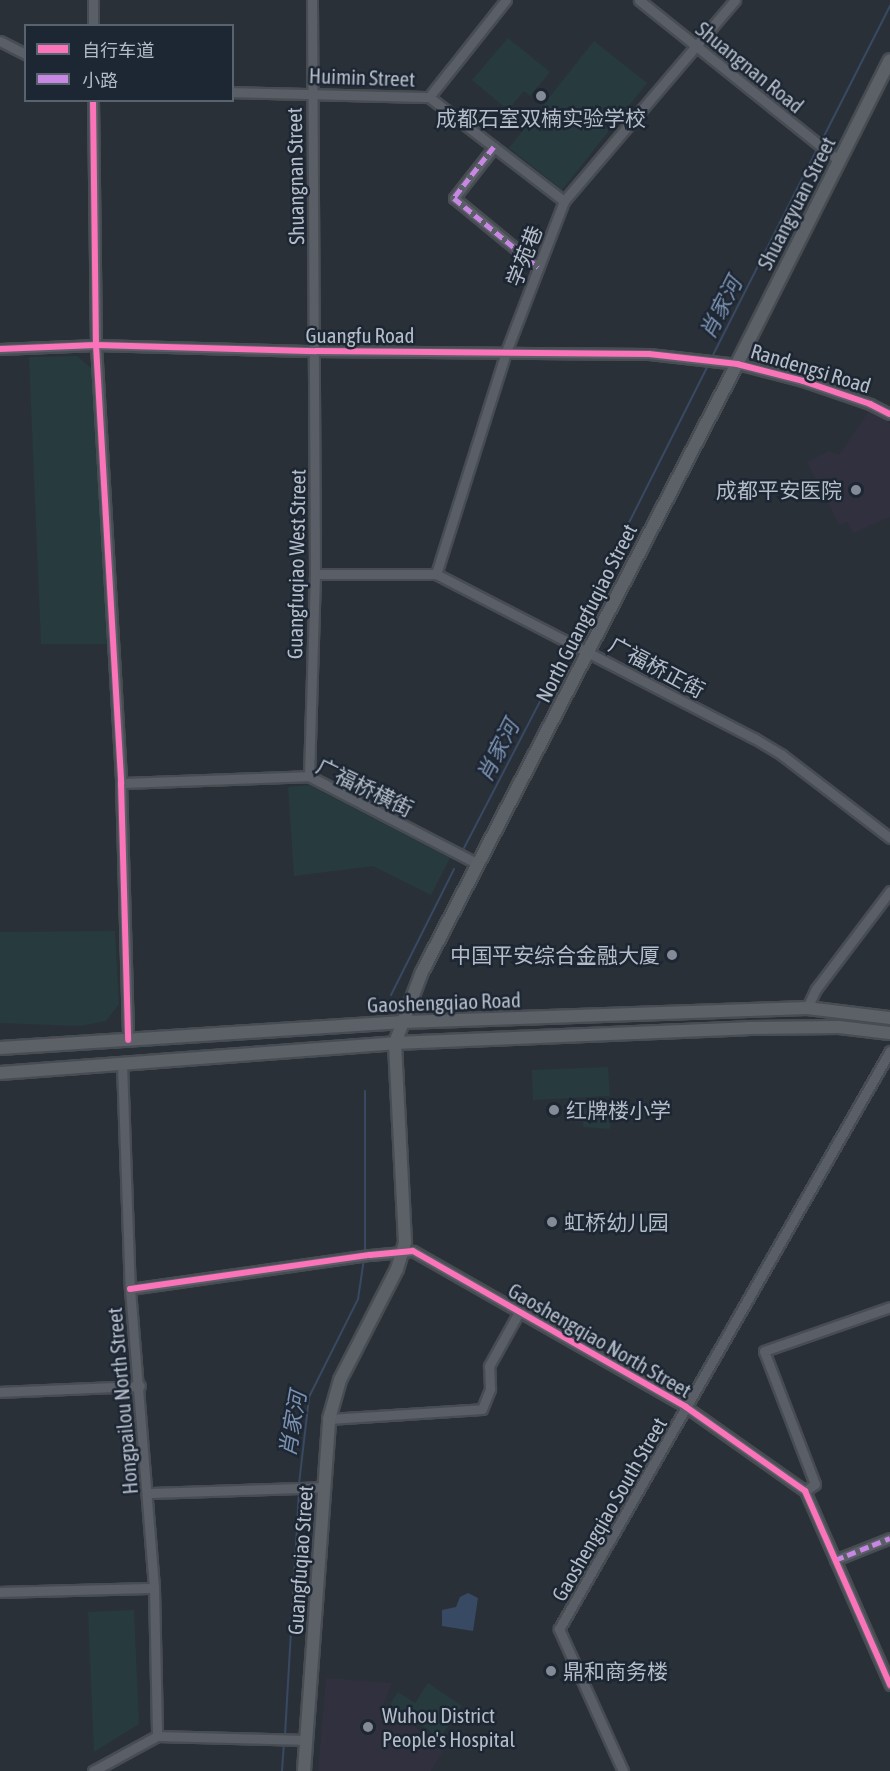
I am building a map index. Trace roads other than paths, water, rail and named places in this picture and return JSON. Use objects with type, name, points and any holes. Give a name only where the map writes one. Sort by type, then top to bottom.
[{"type":"main road","name":"Shuangyuan Street","points":[[737,364],[890,60]]},
{"type":"main road","name":"North Guangfuqiao Street","points":[[395,1043],[422,972],[737,364]]},
{"type":"main road","name":"Gaoshengqiao Road","points":[[0,1048],[402,1022],[807,1008],[890,1018]]},
{"type":"main road","name":"Gaoshengqiao Road","points":[[0,1073],[395,1043],[748,1028],[839,1027],[890,1033]]},
{"type":"main road","name":"Guangfuqiao Street","points":[[304,1771],[329,1419],[340,1380],[404,1251],[395,1043]]},
{"type":"street","points":[[93,0],[93,24]]},
{"type":"street","name":"Shuangnan Street","points":[[312,0],[316,351]]},
{"type":"street","points":[[429,97],[506,0]]},
{"type":"street","name":"Shuangnan Road","points":[[639,0],[839,160]]},
{"type":"street","name":"学苑巷","points":[[436,574],[506,352],[564,201],[735,0]]},
{"type":"street","points":[[0,41],[24,53]]},
{"type":"street","name":"Huimin Street","points":[[234,92],[429,97],[564,201]]},
{"type":"street","points":[[93,102],[96,345],[121,783],[128,1040]]},
{"type":"street","points":[[494,147],[454,198],[538,267]]},
{"type":"street","name":"Guangfu Road","points":[[0,350],[96,345],[316,351],[649,354],[719,362]]},
{"type":"street","name":"Guangfuqiao West Street","points":[[309,776],[315,574],[316,351]]},
{"type":"street","name":"Randengsi Road","points":[[719,362],[737,364],[803,381],[870,404],[890,414]]},
{"type":"street","name":"广福桥正街","points":[[315,574],[436,574],[782,755],[890,838]]},
{"type":"street","name":"广福桥横街","points":[[121,783],[309,776],[478,864]]},
{"type":"street","points":[[807,1008],[816,989],[890,891]]},
{"type":"street","name":"Gaoshengqiao South Street","points":[[623,1771],[559,1629],[890,1051]]},
{"type":"street","name":"Hongpailou North Street","points":[[122,1064],[130,1288],[140,1386],[154,1588],[157,1736]]},
{"type":"street","name":"Gaoshengqiao North Street","points":[[130,1288],[359,1256],[413,1251],[686,1407],[805,1491]]},
{"type":"street","points":[[890,1307],[764,1351],[815,1484],[805,1491],[890,1685]]},
{"type":"street","points":[[329,1419],[482,1409],[490,1389],[489,1366],[519,1312]]},
{"type":"street","points":[[0,1392],[140,1386]]},
{"type":"street","points":[[148,1493],[325,1487]]},
{"type":"street","points":[[835,1560],[890,1538]]},
{"type":"street","points":[[0,1592],[154,1588]]},
{"type":"street","points":[[93,1771],[157,1736],[307,1740]]},
{"type":"water","points":[[468,1593],[478,1598],[473,1631],[442,1626],[442,1610],[456,1607],[460,1597]]},
{"type":"waterway","name":"肖家河","points":[[821,142],[890,6]]},
{"type":"waterway","name":"肖家河","points":[[711,359],[818,147]]},
{"type":"waterway","name":"肖家河","points":[[578,624],[709,364]]},
{"type":"waterway","name":"肖家河","points":[[464,848],[558,667]]},
{"type":"waterway","name":"肖家河","points":[[391,995],[454,869]]},
{"type":"waterway","name":"肖家河","points":[[365,1091],[365,1253]]},
{"type":"waterway","name":"肖家河","points":[[299,1484],[309,1397],[358,1299],[364,1259]]},
{"type":"waterway","name":"肖家河","points":[[285,1735],[299,1492]]},
{"type":"waterway","name":"肖家河","points":[[282,1771],[284,1744]]},
{"type":"place","name":"成都石室双楠实验学校","points":[[541,96]]},
{"type":"place","name":"成都平安医院","points":[[856,490]]},
{"type":"place","name":"中国平安综合金融大厦","points":[[672,955]]},
{"type":"place","name":"红牌楼小学","points":[[554,1110]]},
{"type":"place","name":"虹桥幼儿园","points":[[552,1222]]},
{"type":"place","name":"鼎和商务楼","points":[[551,1671]]},
{"type":"place","name":"Wuhou District People's Hospital","points":[[368,1727]]}]
